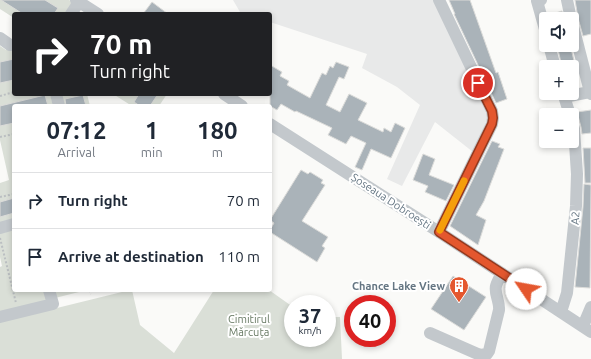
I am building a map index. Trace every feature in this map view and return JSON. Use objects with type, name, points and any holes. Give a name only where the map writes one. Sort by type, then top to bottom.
[{"type":"street","points":[[439,0],[492,111],[493,118],[492,124],[439,232]]},
{"type":"street","points":[[540,12],[537,1],[541,0]]},
{"type":"street","points":[[567,0],[570,12]]},
{"type":"street","points":[[72,12],[78,1],[95,12]]},
{"type":"street","points":[[0,38],[12,44]]},
{"type":"street","points":[[579,48],[590,93],[579,94]]},
{"type":"street","points":[[227,96],[239,104]]},
{"type":"street","name":"Șoseaua Dobroești","points":[[272,125],[587,329]]},
{"type":"street","name":"A2","points":[[561,312],[567,293],[576,206],[577,174],[575,148]]},
{"type":"street","points":[[0,228],[12,225]]},
{"type":"street","points":[[430,333],[480,355],[487,354],[500,305],[496,286],[502,273]]},
{"type":"street","points":[[0,317],[53,304],[50,292]]},
{"type":"street","points":[[587,329],[591,307]]},
{"type":"path","points":[[0,96],[12,93]]},
{"type":"path","points":[[0,138],[12,135]]},
{"type":"path","points":[[0,197],[12,194]]},
{"type":"path","points":[[0,237],[12,287]]},
{"type":"path","points":[[13,292],[18,312]]},
{"type":"shaded area","points":[[233,0],[434,0],[489,115],[473,152],[435,122],[402,186],[387,179],[420,105],[397,87],[362,68],[367,54],[272,23],[272,12],[240,12]]},
{"type":"green space","points":[[0,0],[69,0],[73,2],[66,12],[12,12],[12,17],[0,9]]},
{"type":"green space","points":[[12,41],[12,96],[50,96],[52,104],[12,104],[12,221],[0,224],[0,183],[9,180],[0,140],[0,46],[6,50]]},
{"type":"green space","points":[[62,96],[88,96],[90,104],[64,104]]},
{"type":"green space","points":[[116,96],[166,96],[160,104],[129,104]]},
{"type":"green space","points":[[12,228],[12,292],[46,292],[48,300],[0,312],[0,267],[2,266],[0,257],[0,231]]},
{"type":"green space","points":[[54,292],[79,292],[55,298]]},
{"type":"green space","name":"Cimitirul Mărcuța","points":[[122,292],[132,292],[140,325],[174,353],[213,292],[272,292],[284,301],[284,347],[336,347],[336,317],[340,317],[342,359],[0,359],[0,322]]},
{"type":"building","points":[[1,0],[45,0],[58,8],[55,12],[20,12]]},
{"type":"building","points":[[449,0],[470,0],[496,73],[498,72],[507,99],[496,103],[454,14]]},
{"type":"building","points":[[575,0],[591,0],[591,34],[583,36],[579,22],[579,12],[577,12]]},
{"type":"building","points":[[152,2],[165,12],[144,12]]},
{"type":"building","points":[[559,52],[572,52],[574,60],[560,60]]},
{"type":"building","points":[[12,59],[12,80],[0,83],[0,62]]},
{"type":"building","points":[[336,62],[349,67],[344,79],[339,77],[326,105],[340,112],[349,94],[367,103],[358,120],[383,132],[384,128],[391,132],[395,123],[405,128],[391,158],[371,149],[362,170],[355,167],[366,143],[351,136],[346,144],[328,135],[332,128],[296,111],[295,112],[281,104],[277,110],[272,107],[272,104],[270,104],[270,96],[272,96],[272,66],[282,72],[280,76],[289,81],[287,85],[310,98],[322,73],[326,75],[330,66],[333,68]]},
{"type":"building","points":[[41,96],[45,96],[47,104],[12,104],[12,123],[0,126],[0,106]]},
{"type":"building","points":[[83,96],[85,104],[66,104],[65,99]]},
{"type":"building","points":[[138,96],[157,96],[151,104],[137,104],[134,102]]},
{"type":"building","points":[[591,110],[591,133],[582,134],[579,112]]},
{"type":"building","points":[[492,141],[500,144],[498,147],[504,149],[484,201],[476,215],[486,220],[478,245],[450,226]]},
{"type":"building","points":[[583,148],[591,148],[591,183],[585,183]]},
{"type":"building","points":[[423,154],[435,159],[429,175],[454,185],[446,201],[425,192],[428,186],[413,180]]},
{"type":"building","points":[[301,170],[308,174],[310,172],[323,180],[321,183],[325,185],[302,221],[328,237],[322,246],[325,248],[317,262],[272,233],[272,226],[274,223],[272,222],[272,217]]},
{"type":"building","points":[[584,184],[591,185],[590,288],[575,287]]},
{"type":"building","points":[[12,199],[12,214],[0,217],[0,202]]},
{"type":"building","name":"Chance Lake View","points":[[453,276],[486,297],[464,330],[431,309]]},
{"type":"slow traffic","points":[[440,230],[464,181]]},
{"type":"place","name":"Chance Lake View","points":[[459,303]]},
{"type":"route","points":[[478,83],[492,111],[492,124],[439,232],[526,289]]}]
